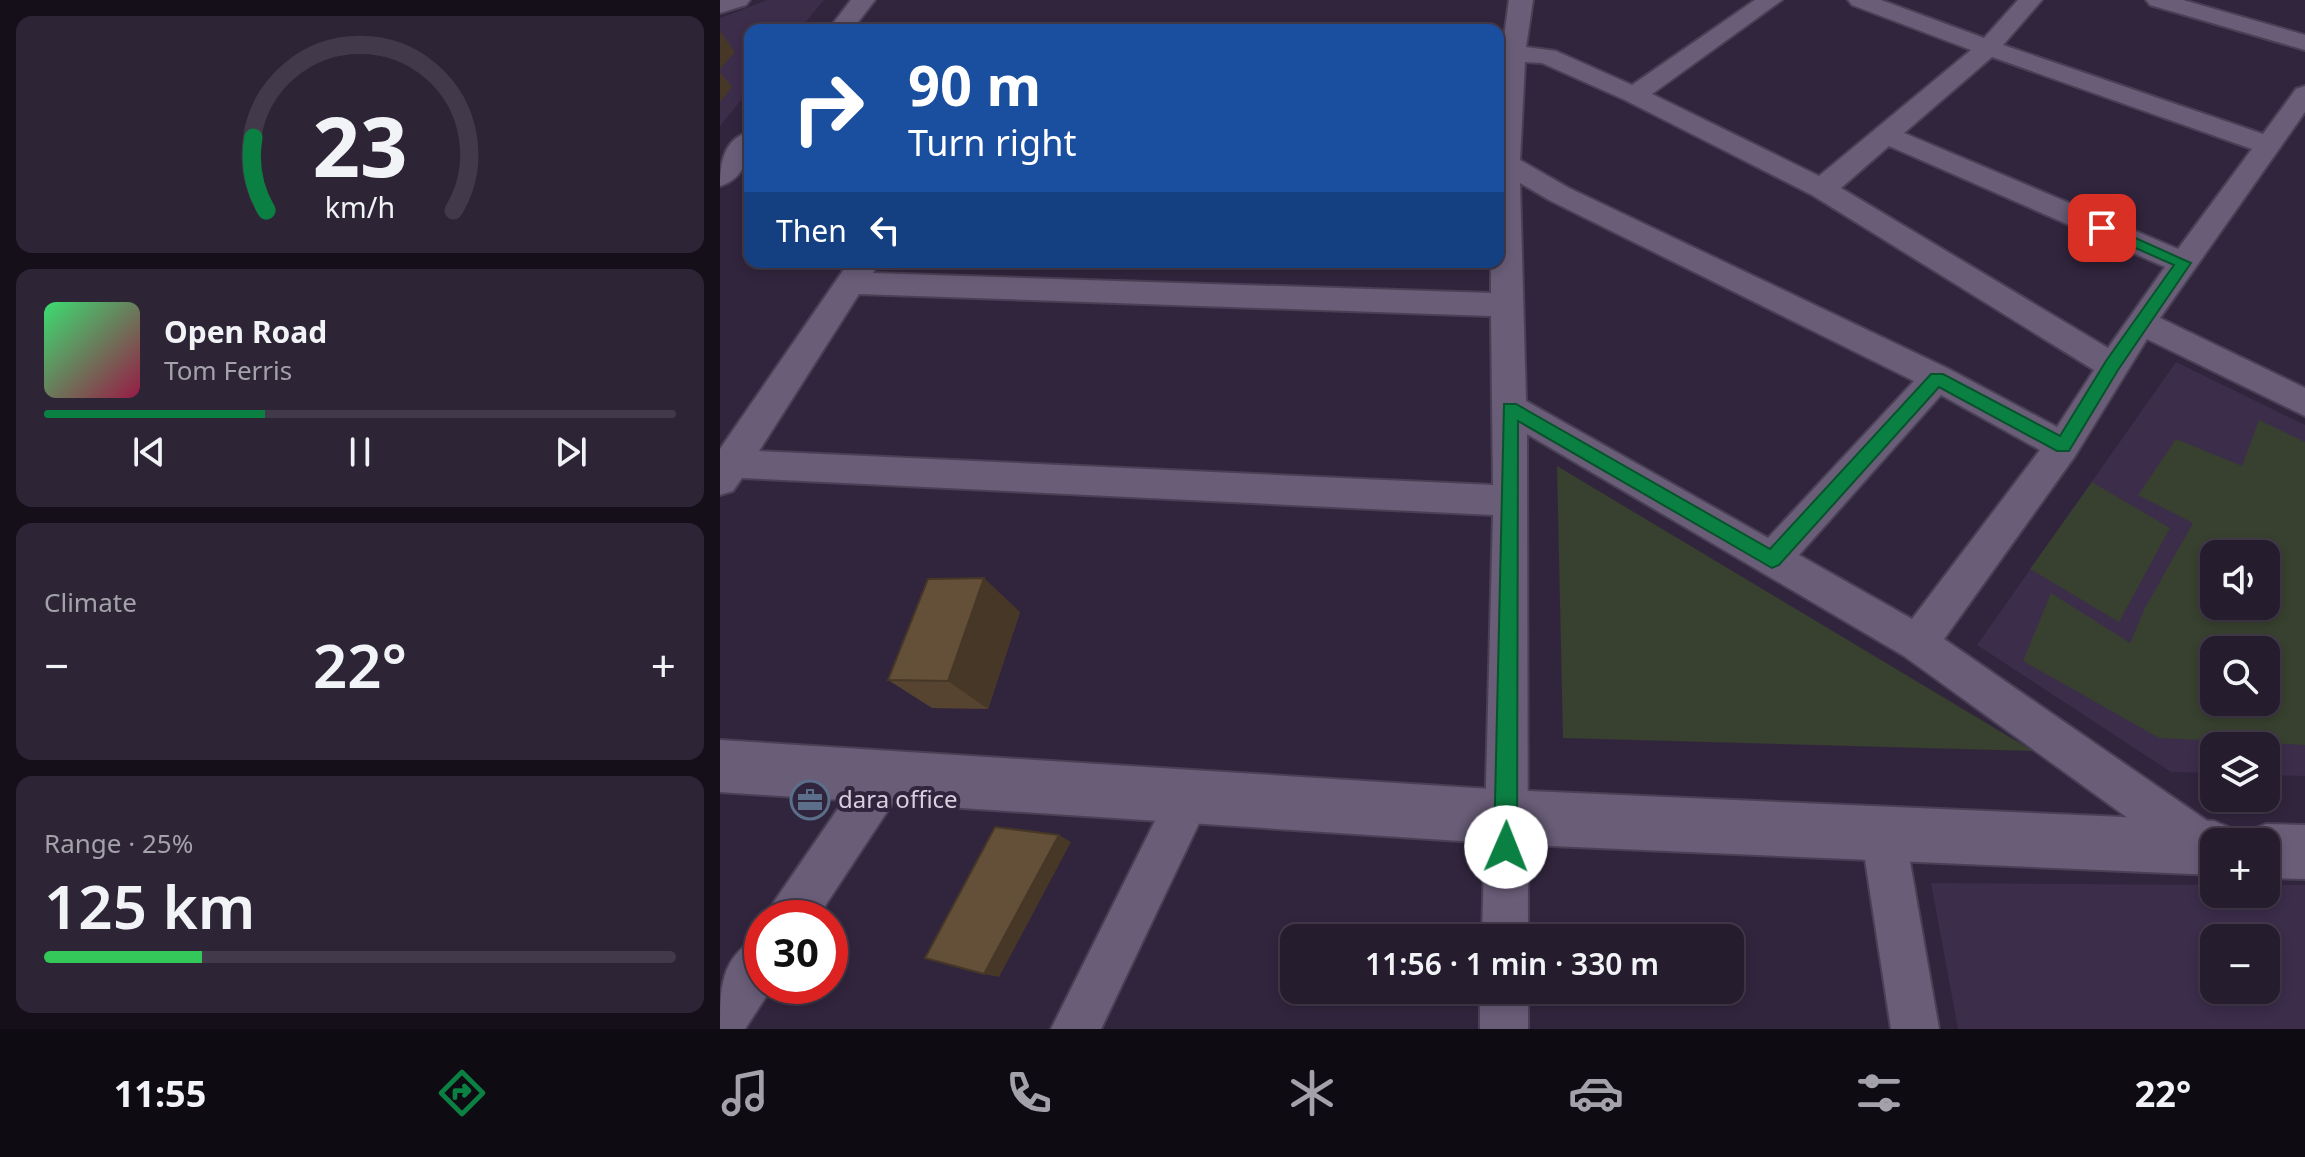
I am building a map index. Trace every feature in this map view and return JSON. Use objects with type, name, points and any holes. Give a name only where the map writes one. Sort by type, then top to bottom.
[{"type":"main road","points":[[720,766],[1506,817],[2200,847]]},
{"type":"main road","points":[[2280,851],[2305,852]]},
{"type":"street","points":[[720,6],[738,0]]},
{"type":"street","points":[[845,24],[863,0]]},
{"type":"street","points":[[1504,89],[1505,52],[1521,0]]},
{"type":"street","points":[[1634,95],[1770,0]]},
{"type":"street","points":[[1860,0],[2268,145]]},
{"type":"street","points":[[1822,189],[1988,48],[2030,0]]},
{"type":"street","points":[[2158,0],[2305,43]]},
{"type":"street","points":[[1505,52],[1547,56],[1634,95],[1822,189],[2112,366]]},
{"type":"street","points":[[1918,643],[2063,446],[2141,322],[2305,94]]},
{"type":"street","points":[[1885,135],[2184,263]]},
{"type":"street","points":[[720,177],[744,147]]},
{"type":"street","points":[[1504,164],[1559,194],[1937,378],[2063,446]]},
{"type":"street","points":[[1504,220],[1511,501],[1505,924]]},
{"type":"street","points":[[724,470],[858,272],[1507,305]]},
{"type":"street","points":[[2141,322],[2305,403]]},
{"type":"street","points":[[1772,559],[1937,378]]},
{"type":"street","points":[[1510,408],[1918,643],[2200,840]]},
{"type":"street","points":[[724,470],[1511,501]]},
{"type":"street","points":[[802,900],[885,777]]},
{"type":"street","points":[[1075,1029],[1190,796]]},
{"type":"street","points":[[1883,833],[1915,1029]]},
{"type":"street","points":[[720,1023],[744,987]]},
{"type":"street","points":[[1504,1004],[1504,1029]]},
{"type":"shaded area","points":[[767,0],[824,0],[804,24],[744,24],[744,96],[720,126],[720,18]]},
{"type":"shaded area","points":[[2176,362],[2305,425],[2305,776],[2280,775],[2280,732],[2200,732],[2200,773],[2171,772],[1977,645]]},
{"type":"shaded area","points":[[1931,883],[2200,885],[2200,908],[2280,908],[2280,885],[2305,885],[2305,1029],[1958,1029]]},
{"type":"green space","points":[[2259,420],[2305,442],[2305,745],[2280,744],[2280,732],[2200,732],[2200,740],[2159,738],[2023,661],[2051,593],[2130,643],[2145,608],[2193,523],[2138,495],[2176,439],[2242,466]]},
{"type":"green space","points":[[1557,466],[2033,751],[1563,738]]},
{"type":"green space","points":[[2092,482],[2170,528],[2119,622],[2030,569]]},
{"type":"building","points":[[984,578],[948,681],[888,680],[928,579]]},
{"type":"building","points":[[995,827],[1059,835],[984,974],[925,958]]},
{"type":"place","name":"dara office","points":[[810,800]]},
{"type":"route","points":[[1506,847],[1510,408],[1772,559],[1937,378],[2063,446],[2141,322],[2184,263],[2102,228]]}]
